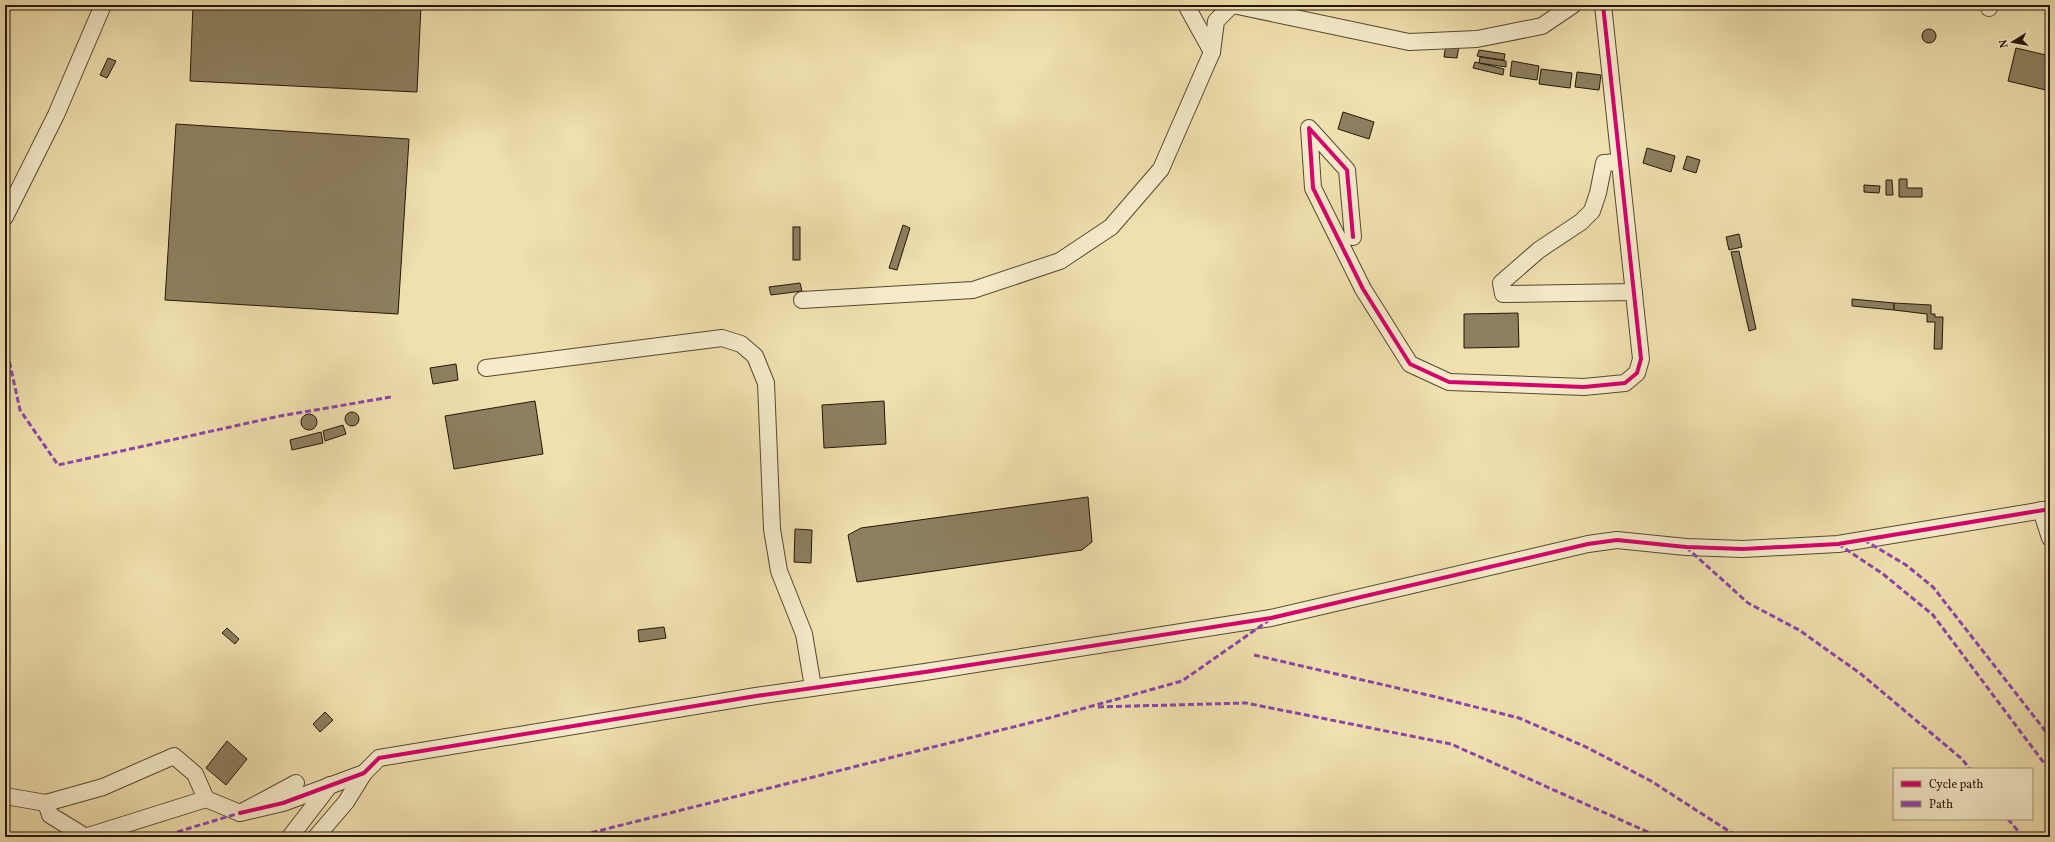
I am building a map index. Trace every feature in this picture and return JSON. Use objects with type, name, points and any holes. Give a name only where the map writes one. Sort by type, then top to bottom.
[{"type":"street","points":[[5,217],[56,116],[103,5]]},
{"type":"street","points":[[1186,5],[1212,52]]},
{"type":"street","points":[[802,300],[973,290],[1060,261],[1111,227],[1161,169],[1212,52],[1216,21],[1232,5],[1409,42],[1477,39],[1542,26],[1573,5]]},
{"type":"street","points":[[1353,237],[1347,170],[1309,128],[1313,188],[1363,288],[1410,364],[1449,382],[1584,387],[1625,383],[1637,373],[1641,359],[1603,5]]},
{"type":"street","points":[[1620,162],[1604,163],[1598,193],[1592,210],[1581,222],[1539,250],[1502,283],[1503,294],[1634,292]]},
{"type":"street","points":[[486,368],[722,338],[741,344],[755,356],[766,383],[773,536],[779,571],[804,634],[813,687]]},
{"type":"street","points":[[316,837],[346,802],[364,773],[379,758],[813,687],[1271,618],[1588,544],[1617,540],[1686,547],[1743,550],[1838,544],[2046,510],[2050,538]]},
{"type":"street","points":[[5,796],[46,803],[103,787],[174,756],[195,774],[206,799]]},
{"type":"street","points":[[46,803],[50,815],[85,837],[206,799],[240,813],[283,803],[364,773]]},
{"type":"street","points":[[240,813],[296,783]]},
{"type":"street","points":[[290,837],[330,785]]},
{"type":"building","points":[[193,5],[421,5],[417,92],[190,81]]},
{"type":"building","points":[[1926,29],[1932,29],[1936,33],[1936,39],[1932,43],[1926,43],[1922,39],[1922,33]]},
{"type":"building","points":[[1446,44],[1459,46],[1457,58],[1444,57]]},
{"type":"building","points":[[2016,48],[2050,56],[2050,91],[2008,81]]},
{"type":"building","points":[[1479,50],[1505,54],[1504,60],[1477,56]]},
{"type":"building","points":[[1480,57],[1506,61],[1506,67],[1479,63]]},
{"type":"building","points":[[108,58],[116,61],[107,78],[100,75]]},
{"type":"building","points":[[1512,61],[1539,66],[1537,80],[1510,76]]},
{"type":"building","points":[[1475,62],[1504,69],[1503,75],[1473,68]]},
{"type":"building","points":[[1541,69],[1572,73],[1570,88],[1539,84]]},
{"type":"building","points":[[1577,72],[1601,75],[1599,90],[1575,87]]},
{"type":"building","points":[[1343,112],[1374,122],[1369,139],[1338,129]]},
{"type":"building","points":[[176,124],[409,139],[398,314],[165,300]]},
{"type":"building","points":[[1647,148],[1675,156],[1671,172],[1643,163]]},
{"type":"building","points":[[1687,156],[1700,160],[1696,173],[1683,169]]},
{"type":"building","points":[[1899,179],[1907,179],[1907,188],[1922,188],[1922,197],[1899,197]]},
{"type":"building","points":[[1886,180],[1892,180],[1893,195],[1886,195]]},
{"type":"building","points":[[1864,185],[1880,186],[1879,193],[1864,192]]},
{"type":"building","points":[[903,225],[910,228],[897,270],[889,268]]},
{"type":"building","points":[[793,227],[800,227],[800,260],[793,260]]},
{"type":"building","points":[[1739,234],[1742,247],[1729,250],[1726,237]]},
{"type":"building","points":[[1739,251],[1756,329],[1749,331],[1731,252]]},
{"type":"building","points":[[800,283],[802,291],[771,295],[769,287]]},
{"type":"building","points":[[1852,299],[1894,303],[1894,310],[1852,306]]},
{"type":"building","points":[[1894,303],[1931,305],[1931,314],[1935,314],[1935,317],[1943,317],[1942,349],[1934,349],[1935,322],[1927,322],[1927,314],[1894,310]]},
{"type":"building","points":[[1518,313],[1519,347],[1464,348],[1464,314]]},
{"type":"building","points":[[456,364],[458,380],[433,384],[430,368]]},
{"type":"building","points":[[535,401],[543,454],[454,469],[445,416]]},
{"type":"building","points":[[884,401],[886,444],[824,448],[822,405]]},
{"type":"building","points":[[352,412],[357,414],[359,419],[357,424],[352,426],[347,424],[345,419],[347,414]]},
{"type":"building","points":[[306,414],[312,414],[317,419],[315,428],[312,430],[306,430],[301,425],[301,419]]},
{"type":"building","points":[[343,425],[346,434],[325,441],[323,431]]},
{"type":"building","points":[[321,432],[323,443],[292,450],[290,440]]},
{"type":"building","points":[[1088,497],[1092,542],[1082,550],[857,582],[848,535],[861,528]]},
{"type":"building","points":[[795,529],[812,530],[811,563],[794,562]]},
{"type":"building","points":[[664,627],[666,638],[639,642],[638,630]]},
{"type":"building","points":[[227,628],[239,639],[235,644],[222,633]]},
{"type":"building","points":[[325,712],[333,720],[320,732],[313,724]]},
{"type":"building","points":[[227,741],[247,759],[226,785],[206,768]]},
{"type":"marked path","points":[[5,354],[9,360],[20,410],[58,465],[280,416],[391,397]]},
{"type":"marked path","points":[[1864,540],[1906,565],[1933,587],[2050,737]]},
{"type":"marked path","points":[[1838,544],[1883,574],[1933,615],[2050,771]]},
{"type":"marked path","points":[[1686,547],[1748,603],[1799,630],[1861,674],[1962,759],[1969,768]]},
{"type":"marked path","points":[[574,837],[1049,718],[1182,681],[1268,621]]},
{"type":"marked path","points":[[1254,655],[1432,696],[1519,718],[1586,747],[1651,781],[1738,837]]},
{"type":"marked path","points":[[1098,707],[1246,703],[1451,744],[1659,837]]},
{"type":"marked path","points":[[160,837],[240,813]]},
{"type":"marked path","points":[[2009,820],[2023,837]]},
{"type":"cycle path","points":[[1353,237],[1347,170],[1309,128],[1313,188],[1363,289],[1410,364],[1449,382],[1584,387],[1625,383],[1637,373],[1641,359],[1603,5]]},
{"type":"cycle path","points":[[240,813],[283,803],[364,773],[379,758],[756,696],[925,672],[1271,618],[1588,544],[1617,540],[1686,547],[1743,549],[1838,544],[2050,509]]}]
